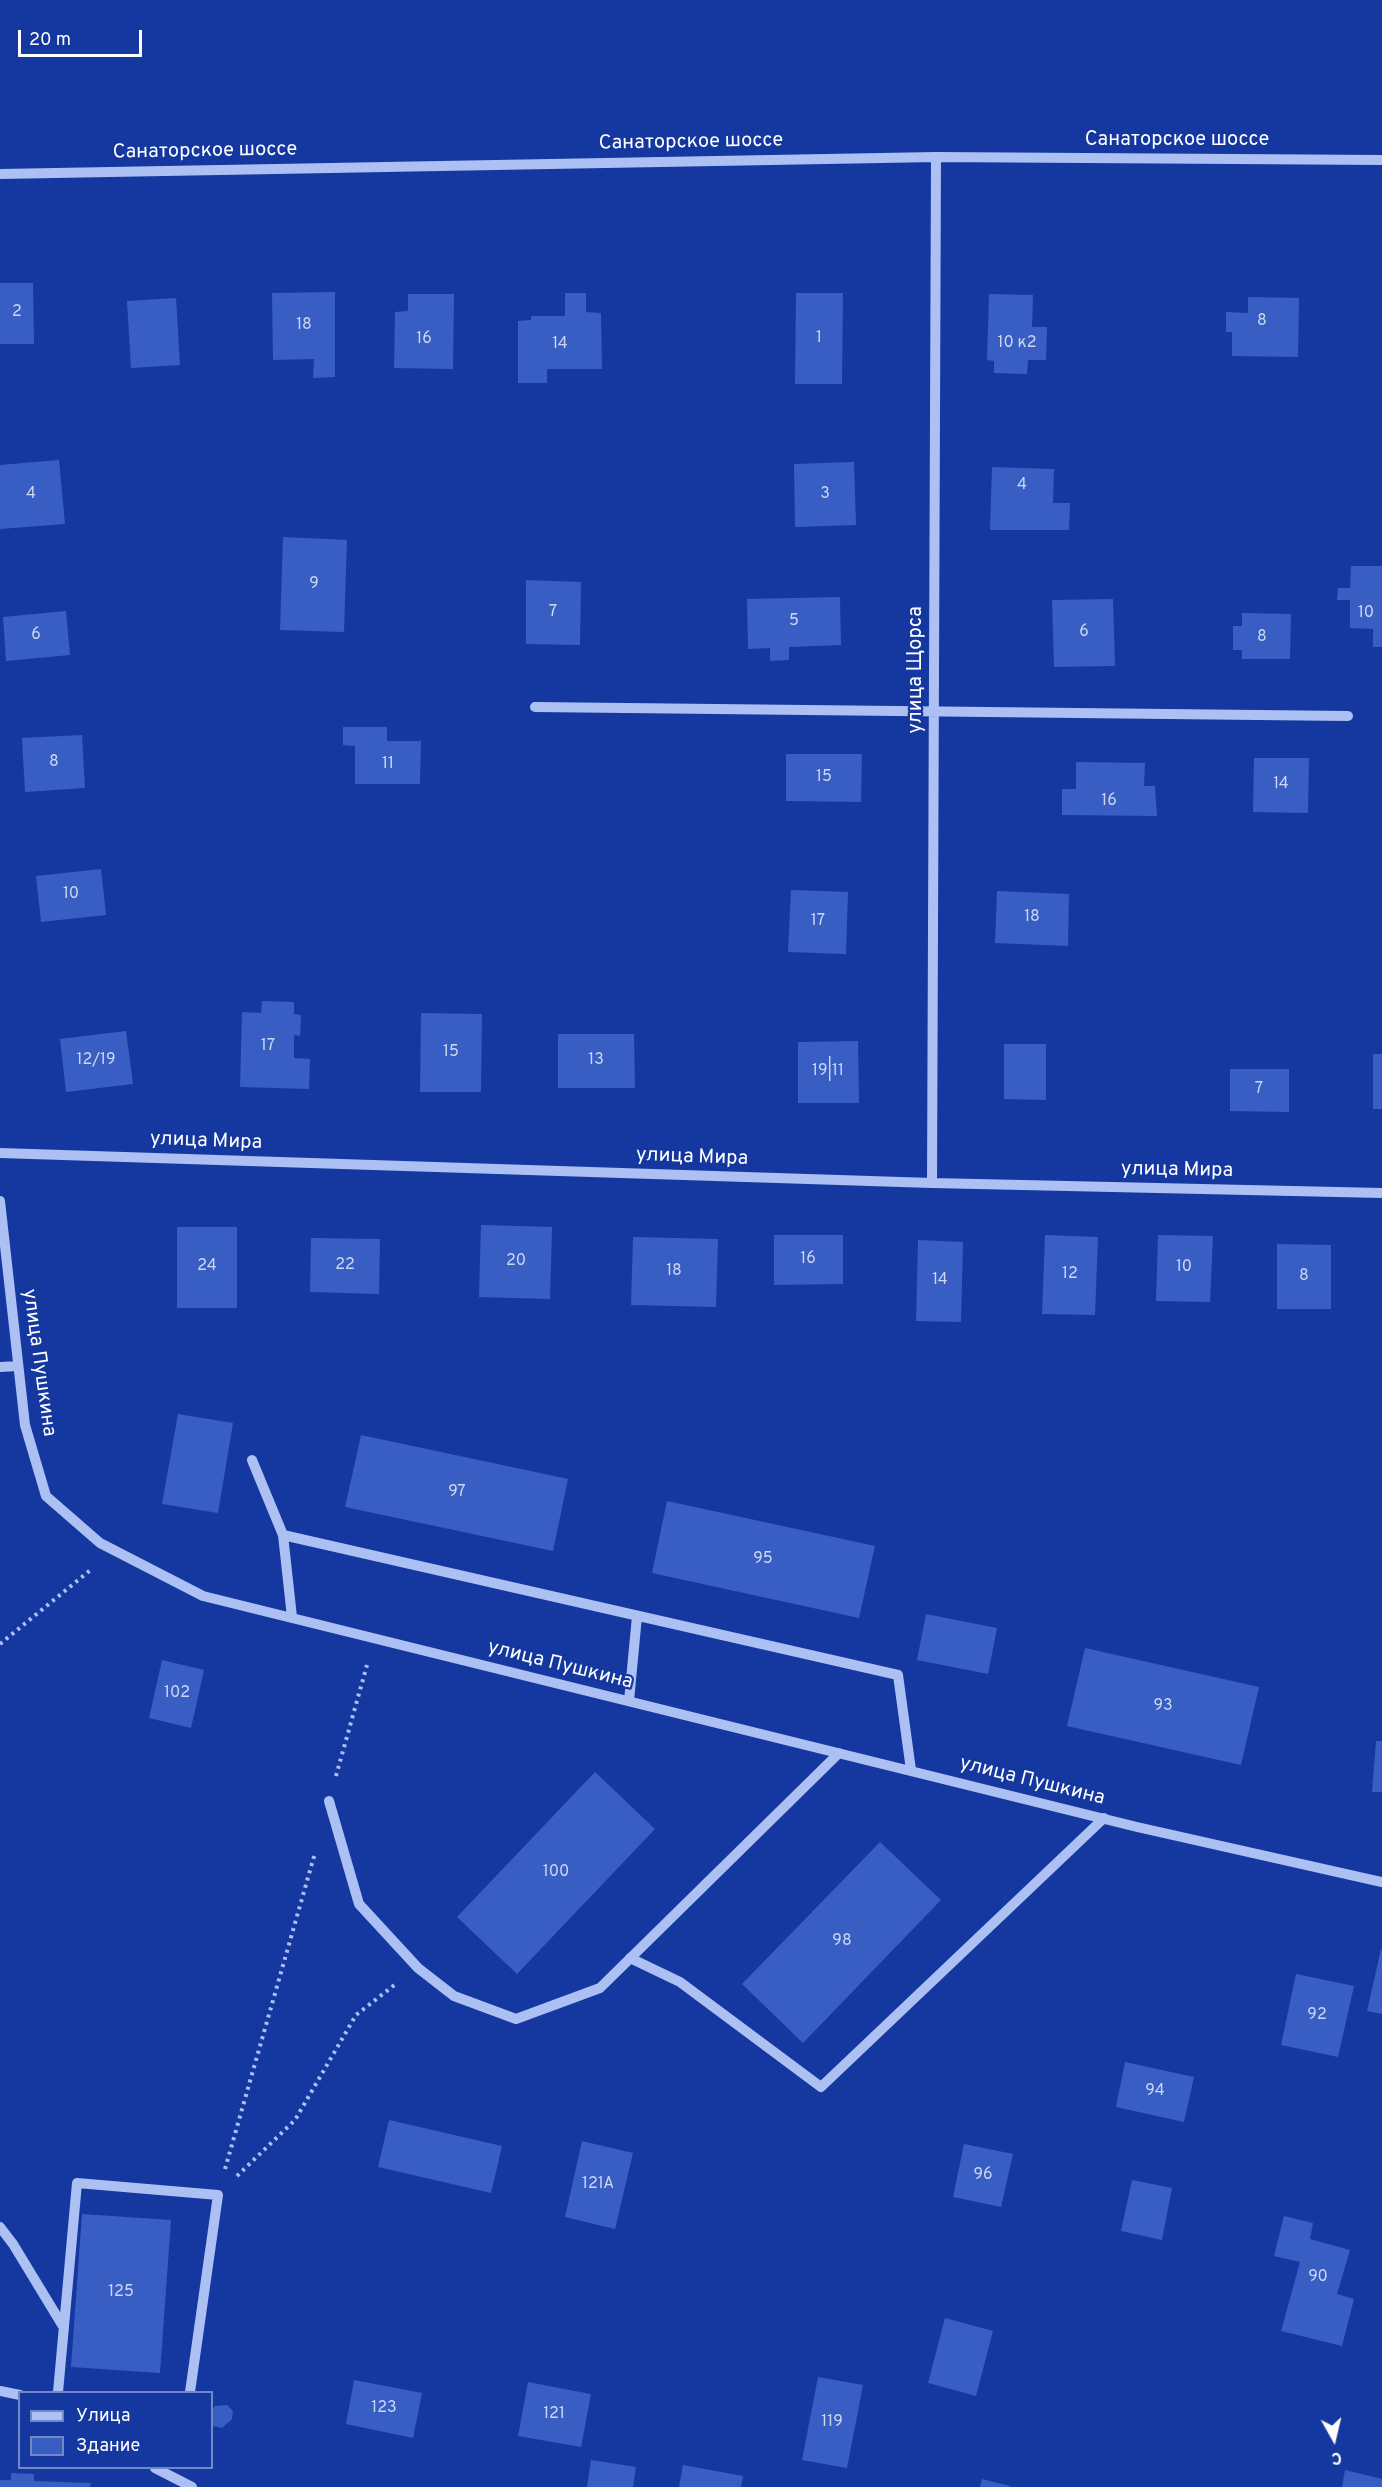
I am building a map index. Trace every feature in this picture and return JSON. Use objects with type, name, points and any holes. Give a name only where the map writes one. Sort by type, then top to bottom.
[{"type":"street","name":"Санаторское шоссе","points":[[0,174],[936,157],[1382,160]]},
{"type":"street","name":"улица Щорса","points":[[932,1183],[936,157]]},
{"type":"street","points":[[535,707],[1348,716]]},
{"type":"street","name":"улица Мира","points":[[0,1153],[932,1183],[1382,1193]]},
{"type":"street","name":"улица Пушкина","points":[[0,1201],[25,1425],[46,1496],[100,1543],[203,1596],[1104,1818],[1382,1882]]},
{"type":"street","points":[[0,1367],[18,1365]]},
{"type":"street","points":[[252,1460],[283,1535],[292,1617]]},
{"type":"street","points":[[283,1535],[898,1675],[911,1770]]},
{"type":"street","points":[[629,1701],[637,1616]]},
{"type":"street","points":[[329,1801],[360,1904],[418,1968],[454,1996],[516,2019],[600,1988],[839,1753]]},
{"type":"street","points":[[630,1958],[680,1982],[821,2087],[1104,1818]]},
{"type":"street","points":[[58,2391],[77,2183],[218,2195],[190,2391]]},
{"type":"street","points":[[0,2227],[13,2244],[64,2328]]},
{"type":"street","points":[[0,2391],[18,2395]]},
{"type":"street","points":[[157,2469],[192,2487]]},
{"type":"street","points":[[178,2480],[180,2469]]},
{"type":"path","points":[[0,1644],[114,1550]]},
{"type":"path","points":[[329,1801],[374,1638]]},
{"type":"path","points":[[218,2195],[317,1847]]},
{"type":"path","points":[[218,2195],[295,2120],[356,2015],[418,1968]]},
{"type":"building","points":[[0,283],[33,283],[34,344],[0,344]]},
{"type":"building","points":[[335,292],[335,377],[313,378],[314,359],[273,360],[272,293]]},
{"type":"building","points":[[565,293],[586,293],[586,312],[601,313],[602,369],[547,369],[547,383],[518,383],[518,321],[531,320],[531,316],[565,316]]},
{"type":"building","points":[[796,293],[843,293],[842,384],[795,384]]},
{"type":"building","points":[[408,294],[454,294],[453,369],[394,368],[395,312],[408,311]]},
{"type":"building","points":[[989,294],[1033,295],[1032,327],[1047,327],[1046,360],[1028,360],[1027,374],[994,373],[994,361],[987,360]]},
{"type":"building","points":[[1248,297],[1299,298],[1298,357],[1232,356],[1232,332],[1226,332],[1226,312],[1248,313]]},
{"type":"building","points":[[176,298],[180,365],[131,368],[127,301]]},
{"type":"building","points":[[59,460],[65,524],[0,529],[0,465]]},
{"type":"building","points":[[854,462],[856,525],[795,527],[794,464]]},
{"type":"building","points":[[992,467],[1054,469],[1053,503],[1070,503],[1069,530],[990,530]]},
{"type":"building","points":[[283,537],[347,540],[344,632],[280,630]]},
{"type":"building","points":[[1351,566],[1382,566],[1382,647],[1373,647],[1373,629],[1350,628],[1350,600],[1337,600],[1338,588],[1350,588]]},
{"type":"building","points":[[526,580],[581,582],[580,645],[526,644]]},
{"type":"building","points":[[840,597],[841,645],[789,647],[789,660],[770,661],[770,648],[748,649],[747,599]]},
{"type":"building","points":[[1113,599],[1115,666],[1054,667],[1052,600]]},
{"type":"building","points":[[66,611],[70,655],[6,661],[3,617]]},
{"type":"building","points":[[1242,613],[1291,614],[1290,659],[1242,659],[1242,650],[1233,650],[1233,626],[1242,626]]},
{"type":"building","points":[[343,727],[387,727],[387,741],[421,741],[420,784],[355,784],[355,746],[343,745]]},
{"type":"building","points":[[82,735],[85,788],[25,792],[22,738]]},
{"type":"building","points":[[786,754],[862,754],[861,802],[786,801]]},
{"type":"building","points":[[1254,758],[1309,758],[1308,813],[1253,812]]},
{"type":"building","points":[[1076,762],[1145,763],[1144,786],[1155,786],[1157,816],[1062,815],[1062,789],[1076,789]]},
{"type":"building","points":[[101,869],[106,915],[41,922],[36,876]]},
{"type":"building","points":[[791,890],[848,892],[846,954],[788,952]]},
{"type":"building","points":[[997,891],[1069,894],[1068,946],[995,943]]},
{"type":"building","points":[[262,1001],[294,1002],[294,1014],[301,1015],[300,1036],[294,1035],[294,1058],[310,1059],[309,1089],[240,1087],[242,1012],[261,1013]]},
{"type":"building","points":[[421,1013],[482,1014],[481,1092],[420,1092]]},
{"type":"building","points":[[126,1031],[133,1084],[66,1092],[60,1039]]},
{"type":"building","points":[[558,1034],[634,1034],[635,1088],[558,1088]]},
{"type":"building","points":[[858,1041],[859,1103],[798,1103],[798,1042]]},
{"type":"building","points":[[1004,1044],[1046,1044],[1046,1100],[1004,1099]]},
{"type":"building","points":[[1373,1054],[1382,1054],[1382,1109],[1373,1109]]},
{"type":"building","points":[[1230,1069],[1289,1069],[1289,1112],[1230,1111]]},
{"type":"building","points":[[481,1225],[552,1227],[550,1299],[479,1297]]},
{"type":"building","points":[[177,1227],[237,1227],[237,1308],[177,1308]]},
{"type":"building","points":[[774,1235],[843,1235],[843,1284],[774,1285]]},
{"type":"building","points":[[1045,1235],[1098,1237],[1095,1315],[1042,1314]]},
{"type":"building","points":[[1158,1235],[1213,1236],[1210,1302],[1156,1301]]},
{"type":"building","points":[[633,1237],[718,1239],[716,1307],[631,1305]]},
{"type":"building","points":[[311,1238],[380,1239],[379,1294],[310,1292]]},
{"type":"building","points":[[918,1240],[963,1242],[961,1322],[916,1321]]},
{"type":"building","points":[[1277,1244],[1331,1245],[1331,1309],[1277,1309]]},
{"type":"building","points":[[178,1414],[233,1423],[218,1513],[162,1504]]},
{"type":"building","points":[[361,1435],[568,1479],[553,1551],[345,1507]]},
{"type":"building","points":[[667,1501],[875,1546],[859,1618],[652,1573]]},
{"type":"building","points":[[926,1614],[997,1628],[988,1674],[917,1660]]},
{"type":"building","points":[[1085,1648],[1259,1687],[1241,1765],[1067,1726]]},
{"type":"building","points":[[162,1660],[204,1670],[191,1728],[149,1718]]},
{"type":"building","points":[[1376,1741],[1382,1741],[1382,1792],[1372,1792]]},
{"type":"building","points":[[595,1772],[655,1829],[517,1974],[457,1917]]},
{"type":"building","points":[[880,1842],[941,1900],[803,2043],[742,1984]]},
{"type":"building","points":[[1382,1949],[1382,2014],[1367,2011]]},
{"type":"building","points":[[1296,1974],[1354,1986],[1338,2057],[1281,2045]]},
{"type":"building","points":[[1125,2062],[1194,2077],[1184,2122],[1116,2107]]},
{"type":"building","points":[[389,2120],[502,2146],[491,2193],[378,2167]]},
{"type":"building","points":[[582,2141],[633,2153],[615,2229],[565,2217]]},
{"type":"building","points":[[964,2144],[1013,2154],[1001,2207],[953,2197]]},
{"type":"building","points":[[1132,2180],[1172,2188],[1162,2240],[1121,2231]]},
{"type":"building","points":[[82,2214],[171,2220],[160,2373],[71,2367]]},
{"type":"building","points":[[1284,2216],[1313,2223],[1310,2239],[1350,2250],[1337,2294],[1354,2299],[1342,2346],[1281,2331],[1300,2262],[1274,2256]]},
{"type":"building","points":[[945,2318],[993,2331],[976,2396],[928,2383]]},
{"type":"building","points":[[818,2377],[863,2385],[847,2468],[802,2460]]},
{"type":"building","points":[[354,2380],[422,2393],[413,2438],[346,2424]]},
{"type":"building","points":[[528,2382],[591,2394],[581,2447],[518,2436]]},
{"type":"building","points":[[227,2405],[233,2411],[232,2419],[222,2428],[213,2426],[215,2406]]},
{"type":"building","points":[[591,2460],[636,2467],[633,2487],[587,2487]]},
{"type":"building","points":[[683,2465],[743,2476],[741,2487],[679,2487]]},
{"type":"building","points":[[1345,2470],[1382,2479],[1382,2487],[1342,2487]]},
{"type":"building","points":[[11,2473],[34,2474],[34,2481],[91,2483],[90,2487],[0,2487],[0,2480],[11,2480]]},
{"type":"building","points":[[982,2479],[1010,2486],[1010,2487],[980,2487]]}]
